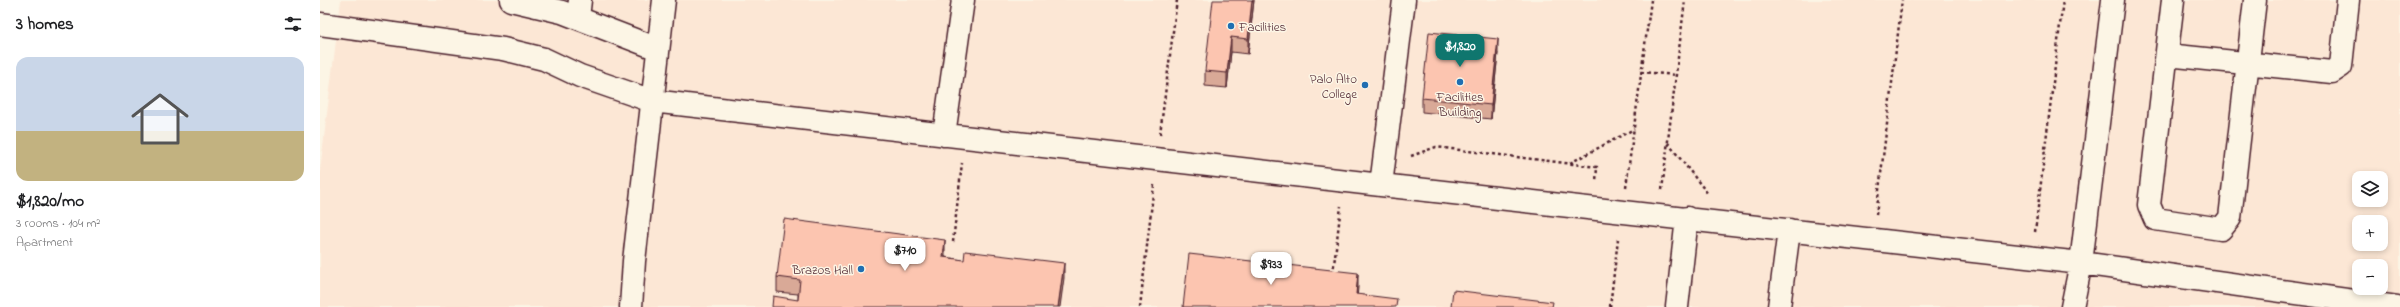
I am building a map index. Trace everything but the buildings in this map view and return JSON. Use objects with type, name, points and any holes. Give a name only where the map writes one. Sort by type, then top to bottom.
[{"type":"lane","points":[[511,0],[562,12],[579,9],[658,49]]},
{"type":"lane","points":[[631,307],[633,268],[664,0]]},
{"type":"lane","points":[[944,136],[963,0]]},
{"type":"lane","points":[[1381,185],[1404,0]]},
{"type":"lane","points":[[2072,307],[2081,263],[2113,0]]},
{"type":"lane","points":[[2173,0],[2149,205],[2155,219],[2221,229],[2230,218],[2255,0]]},
{"type":"lane","points":[[2167,55],[2248,62],[2332,72],[2341,66],[2348,0]]},
{"type":"lane","points":[[320,24],[503,49],[544,60],[580,76],[652,101],[944,136],[2081,263],[2360,305],[2397,307]]},
{"type":"lane","points":[[1677,307],[1687,218]]},
{"type":"lane","points":[[1779,307],[1789,230]]},
{"type":"path","points":[[1626,192],[1651,0]]},
{"type":"path","points":[[1662,196],[1685,0]]},
{"type":"path","points":[[1875,221],[1902,0]]},
{"type":"path","points":[[2034,240],[2063,0]]},
{"type":"path","points":[[1641,72],[1676,76]]},
{"type":"path","points":[[1570,164],[1634,129]]},
{"type":"path","points":[[1668,142],[1710,197]]},
{"type":"path","points":[[1384,162],[1400,162],[1428,148],[1436,147],[1597,167],[1596,182],[1598,187]]},
{"type":"path","points":[[953,242],[963,160]]},
{"type":"path","points":[[1333,276],[1341,206]]},
{"type":"path","points":[[1610,307],[1618,239]]},
{"type":"shaded area","name":"Palo Alto College","points":[[341,0],[2400,0],[2400,307],[320,307],[320,170]]},
{"type":"place","name":"Facilities","points":[[1231,26]]},
{"type":"place","name":"Facilities Building","points":[[1460,82]]},
{"type":"place","name":"Palo Alto College","points":[[1365,85]]},
{"type":"place","name":"Brazos Hall","points":[[861,269]]}]
